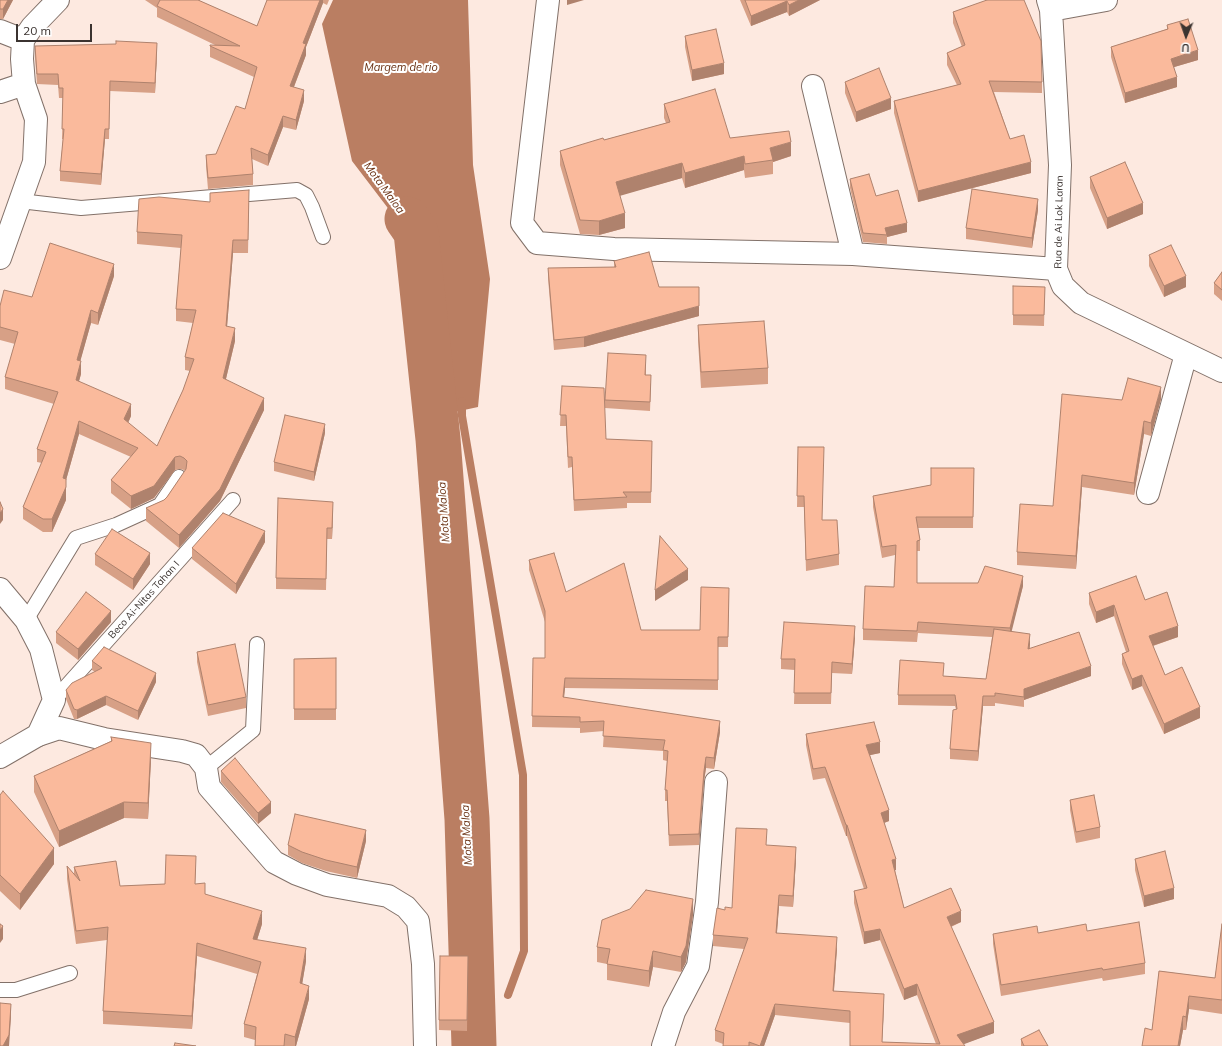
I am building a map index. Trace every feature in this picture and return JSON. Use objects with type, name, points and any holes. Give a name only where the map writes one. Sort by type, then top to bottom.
[{"type":"street","points":[[0,258],[34,162],[36,119],[24,84],[22,59],[23,40],[32,27],[58,0]]},
{"type":"street","points":[[548,0],[522,223],[537,243],[614,249],[853,254],[1056,269]]},
{"type":"street","points":[[1050,5],[1106,0]]},
{"type":"street","name":"Rua de Ai Lok Laran","points":[[1050,5],[1060,165],[1056,269],[1063,286],[1082,304],[1222,370]]},
{"type":"street","points":[[0,31],[23,40]]},
{"type":"street","points":[[0,92],[24,84]]},
{"type":"street","points":[[813,86],[853,254]]},
{"type":"street","points":[[1148,493],[1186,354]]},
{"type":"street","points":[[0,589],[26,620],[41,649],[54,700],[38,735]]},
{"type":"street","points":[[0,757],[38,735],[59,728],[104,739],[182,751],[196,756],[206,768],[209,787],[274,862],[297,874],[327,885],[388,896],[406,907],[418,921],[423,964],[425,1046]]},
{"type":"street","points":[[663,1046],[674,1012],[698,966],[707,902],[716,782]]},
{"type":"lane","points":[[20,201],[81,208],[296,190],[306,195],[323,237]]},
{"type":"lane","points":[[26,620],[76,538],[116,525],[160,505],[179,477]]},
{"type":"lane","name":"Beco Ai-Nitas Tahan I","points":[[54,700],[233,500]]},
{"type":"lane","points":[[206,768],[254,730],[257,644]]},
{"type":"lane","points":[[0,990],[16,990],[70,973]]},
{"type":"water","name":"Margem de rio","points":[[333,0],[468,0],[473,165],[490,279],[478,407],[450,413],[413,241],[352,161],[322,24]]},
{"type":"building","points":[[0,0],[8,0],[3,9],[0,9]]},
{"type":"building","points":[[160,0],[198,0],[257,26],[267,0],[320,0],[303,43],[306,44],[290,86],[304,90],[296,120],[283,116],[268,155],[251,148],[253,174],[208,178],[206,155],[216,154],[236,106],[245,109],[257,67],[210,46],[240,46],[157,6]]},
{"type":"building","points":[[745,0],[799,0],[789,5],[787,1],[751,16]]},
{"type":"building","points":[[987,0],[1024,0],[1041,41],[1042,82],[989,81],[1010,139],[1024,135],[1031,162],[918,191],[894,101],[961,84],[947,53],[965,45],[953,12]]},
{"type":"building","points":[[1188,19],[1198,50],[1171,59],[1177,77],[1125,93],[1111,47],[1168,29],[1167,25]]},
{"type":"building","points":[[716,29],[724,63],[692,70],[685,36]]},
{"type":"building","points":[[116,41],[157,43],[155,83],[110,81],[109,129],[105,129],[101,174],[60,171],[64,129],[62,129],[63,88],[59,88],[58,74],[37,74],[35,46],[116,44]]},
{"type":"building","points":[[879,68],[891,98],[856,112],[845,82]]},
{"type":"building","points":[[715,89],[730,138],[789,131],[791,142],[770,148],[773,160],[745,164],[744,156],[685,173],[682,163],[616,182],[625,213],[599,221],[580,220],[560,151],[603,138],[604,140],[670,122],[664,104]]},
{"type":"building","points":[[1125,162],[1143,203],[1107,218],[1090,177]]},
{"type":"building","points":[[869,174],[876,196],[898,190],[907,223],[885,228],[887,235],[863,233],[850,179]]},
{"type":"building","points":[[972,189],[1038,199],[1032,238],[966,228]]},
{"type":"building","points":[[249,190],[248,240],[233,240],[226,326],[235,328],[223,378],[264,398],[220,489],[179,535],[146,508],[164,500],[167,497],[186,469],[187,461],[180,456],[175,457],[154,486],[131,496],[111,480],[138,448],[79,421],[63,478],[66,479],[66,487],[52,519],[43,519],[23,507],[46,452],[37,449],[58,392],[5,377],[18,332],[0,327],[0,306],[4,290],[32,297],[50,243],[114,264],[98,313],[91,310],[77,360],[81,361],[76,380],[131,404],[124,419],[157,446],[183,390],[194,359],[185,357],[196,310],[176,309],[182,235],[137,232],[139,199],[159,197],[210,202],[210,193]]},
{"type":"building","points":[[1171,245],[1186,276],[1164,286],[1149,255]]},
{"type":"building","points":[[649,252],[659,287],[699,287],[699,306],[584,337],[554,340],[548,268],[616,267],[614,261]]},
{"type":"building","points":[[1222,272],[1222,290],[1214,283]]},
{"type":"building","points":[[1013,286],[1045,287],[1044,315],[1013,315]]},
{"type":"building","points":[[764,321],[768,368],[701,372],[698,325]]},
{"type":"building","points":[[608,353],[646,355],[645,375],[651,375],[650,402],[605,400]]},
{"type":"building","points":[[1128,378],[1161,387],[1151,423],[1144,421],[1134,483],[1082,475],[1076,556],[1017,552],[1020,504],[1053,506],[1062,394],[1122,400]]},
{"type":"building","points":[[562,386],[604,388],[606,439],[652,441],[651,492],[623,492],[627,497],[574,500],[572,457],[568,457],[566,415],[560,415]]},
{"type":"building","points":[[285,415],[325,424],[314,472],[274,462]]},
{"type":"building","points":[[798,447],[824,447],[822,520],[837,520],[839,554],[806,560],[804,496],[797,496]]},
{"type":"building","points":[[931,468],[974,468],[973,517],[916,517],[920,540],[917,541],[917,583],[978,583],[985,566],[1023,576],[1010,628],[918,622],[917,631],[863,629],[865,586],[894,587],[896,545],[882,547],[873,496],[931,485]]},
{"type":"building","points":[[278,498],[333,502],[332,528],[327,528],[326,579],[276,578]]},
{"type":"building","points":[[0,502],[3,509],[0,513]]},
{"type":"building","points":[[223,513],[265,531],[236,584],[192,548]]},
{"type":"building","points":[[112,529],[150,553],[133,579],[95,554]]},
{"type":"building","points":[[660,536],[688,569],[655,590]]},
{"type":"building","points":[[554,553],[566,592],[624,563],[641,630],[700,630],[701,587],[729,588],[728,637],[718,637],[718,680],[565,678],[563,697],[720,721],[714,758],[706,757],[699,834],[669,835],[667,790],[665,790],[668,751],[663,750],[665,740],[603,736],[604,721],[580,722],[580,717],[532,716],[533,658],[545,658],[545,611],[529,560]]},
{"type":"building","points":[[1136,576],[1145,600],[1167,592],[1178,626],[1149,636],[1165,675],[1182,667],[1200,707],[1164,724],[1142,675],[1132,679],[1122,654],[1129,651],[1114,605],[1096,612],[1089,593]]},
{"type":"building","points":[[86,592],[111,611],[78,649],[56,632]]},
{"type":"building","points":[[784,622],[855,626],[852,664],[832,662],[831,693],[794,693],[795,659],[781,659]]},
{"type":"building","points":[[994,629],[1030,634],[1028,649],[1079,632],[1091,666],[1024,689],[1024,697],[995,693],[995,696],[983,696],[978,751],[950,749],[953,710],[957,709],[955,695],[898,695],[900,660],[944,663],[943,676],[986,679]]},
{"type":"building","points":[[235,644],[246,697],[208,705],[197,652]]},
{"type":"building","points":[[104,647],[156,673],[138,711],[106,696],[77,710],[74,709],[66,690],[72,683],[102,668],[92,661]]},
{"type":"building","points":[[336,658],[336,709],[294,709],[294,659]]},
{"type":"building","points":[[874,722],[880,742],[866,745],[889,810],[881,813],[896,859],[892,860],[904,908],[951,888],[961,911],[947,917],[994,1022],[957,1035],[965,1046],[850,1046],[850,1011],[775,1004],[760,1046],[749,1042],[749,1046],[723,1046],[724,1033],[715,1030],[748,938],[713,935],[717,908],[725,910],[725,907],[732,908],[736,828],[767,829],[766,845],[796,847],[793,896],[779,895],[776,933],[837,937],[833,991],[884,994],[882,1042],[940,1044],[917,984],[904,989],[880,929],[864,932],[854,891],[867,888],[847,825],[825,767],[813,769],[806,734]]},
{"type":"building","points":[[111,737],[151,743],[148,803],[124,802],[59,831],[34,776],[112,741]]},
{"type":"building","points":[[235,758],[271,802],[258,813],[221,771]]},
{"type":"building","points":[[3,791],[54,848],[20,894],[0,875],[0,795]]},
{"type":"building","points":[[1094,795],[1100,827],[1076,832],[1070,800]]},
{"type":"building","points":[[295,814],[366,830],[357,867],[326,860],[302,852],[288,845]]},
{"type":"building","points":[[1165,851],[1174,888],[1144,896],[1135,859]]},
{"type":"building","points":[[166,855],[196,856],[195,884],[205,883],[205,894],[262,911],[253,939],[306,948],[300,983],[309,986],[295,1037],[285,1034],[284,1046],[255,1046],[256,1027],[244,1024],[261,962],[197,943],[192,1016],[103,1011],[108,927],[76,931],[67,866],[80,881],[74,867],[116,861],[120,886],[165,884]]},
{"type":"building","points":[[646,890],[693,899],[686,946],[681,957],[653,951],[649,971],[607,964],[610,949],[597,947],[602,920],[630,909]]},
{"type":"building","points":[[1139,922],[1145,963],[1103,970],[1102,968],[1001,985],[993,934],[1037,926],[1038,933],[1086,924],[1087,931]]},
{"type":"building","points":[[1222,924],[1222,1000],[1189,996],[1186,1017],[1183,1016],[1178,1046],[1142,1046],[1145,1028],[1152,1030],[1159,971],[1215,978]]},
{"type":"building","points":[[440,956],[468,956],[467,1020],[439,1020]]},
{"type":"building","points":[[0,1003],[11,1004],[9,1035],[3,1046],[0,1046]]},
{"type":"building","points":[[1039,1030],[1048,1046],[1024,1046],[1021,1039]]},
{"type":"building","points":[[175,1043],[196,1046],[174,1046]]},
{"type":"waterway","name":"Mota Maloa","points":[[407,219],[416,232],[438,439],[467,819],[474,1046]]},
{"type":"waterway","points":[[462,401],[462,416],[523,775],[524,951],[508,995]]}]
